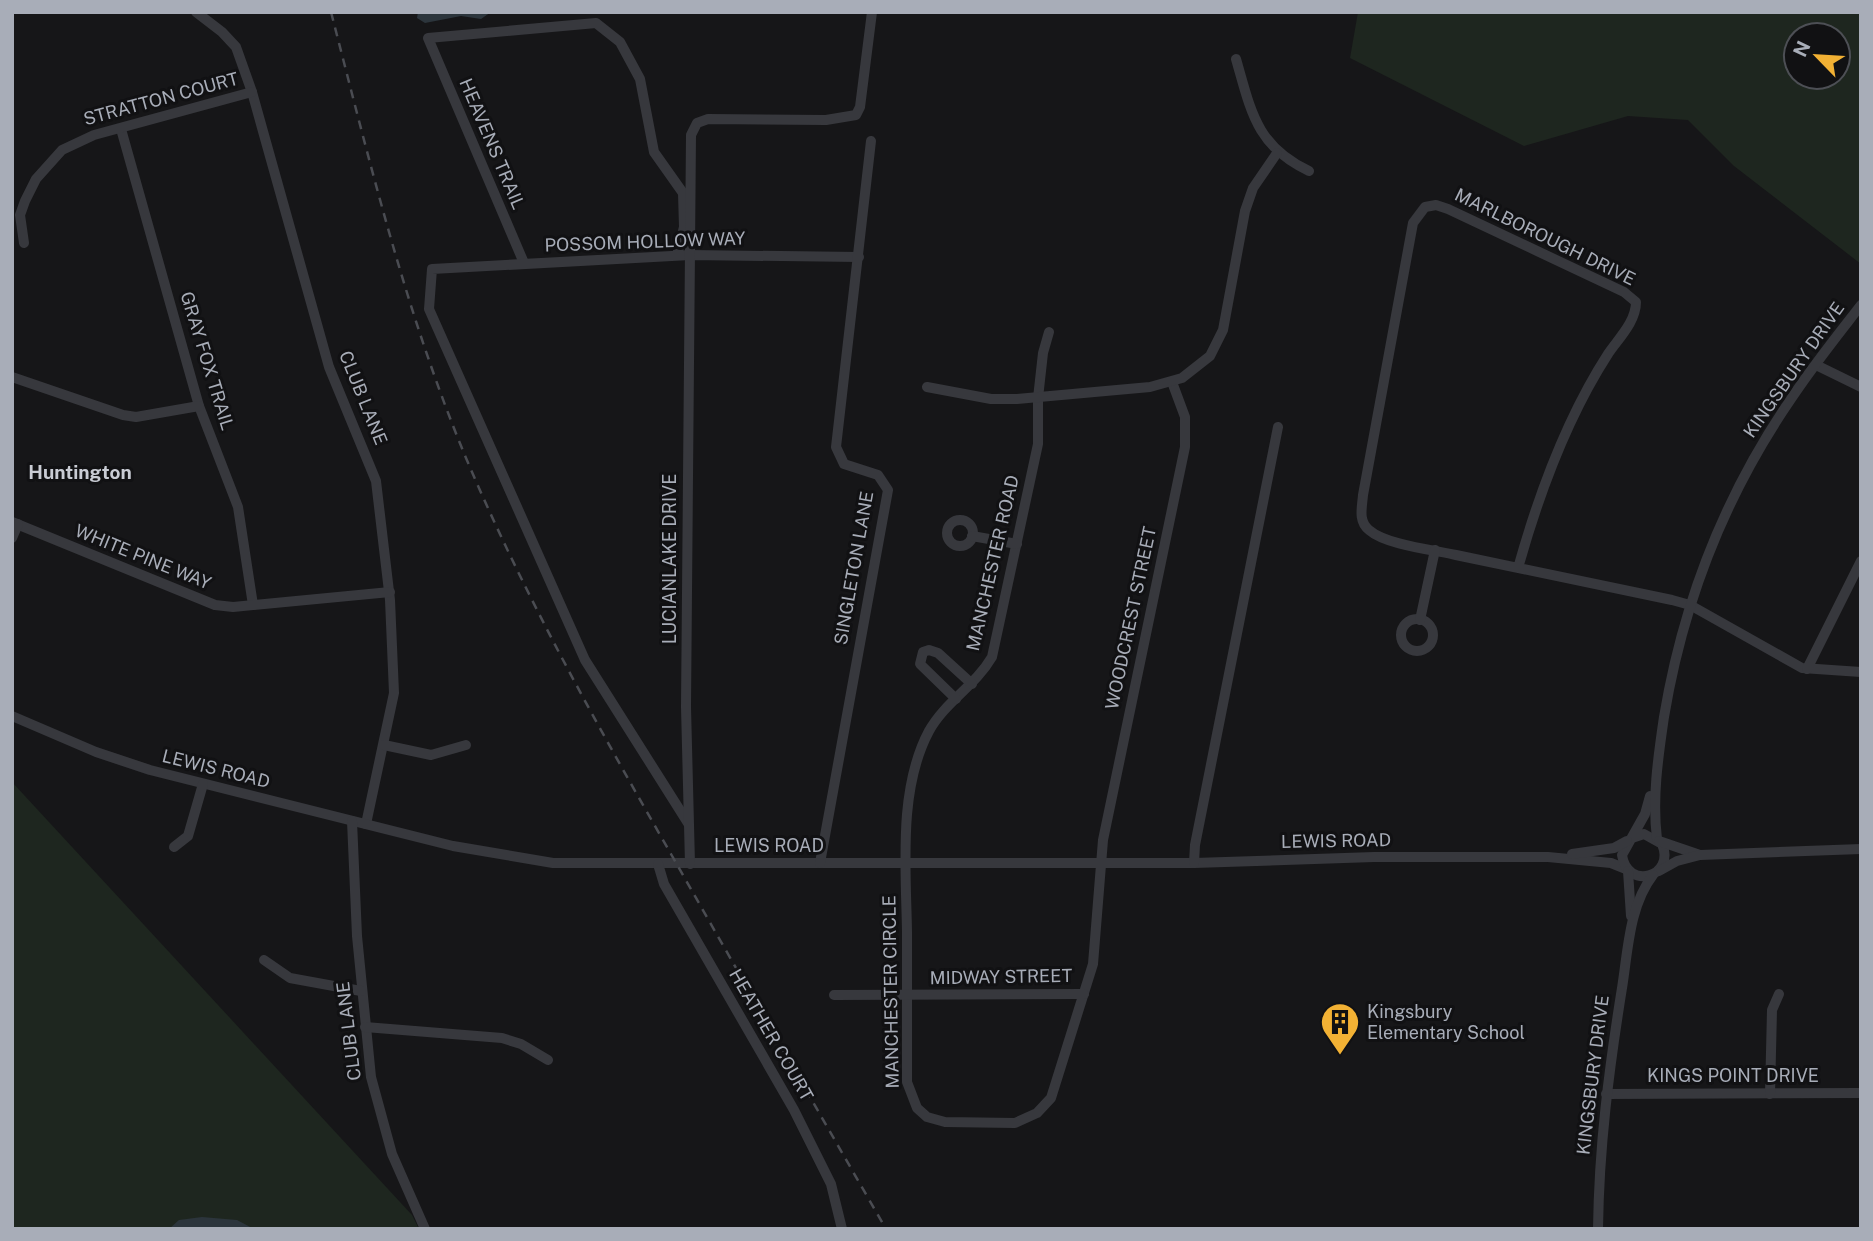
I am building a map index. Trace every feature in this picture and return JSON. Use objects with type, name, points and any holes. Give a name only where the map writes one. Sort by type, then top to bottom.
[{"type":"street","name":"CLUB LANE","points":[[196,12],[236,47],[253,92],[329,367],[376,481],[390,593],[394,693],[366,824]]},
{"type":"street","name":"LUCIANLAKE DRIVE","points":[[690,864],[686,707],[691,135],[694,127],[708,119],[826,120],[856,115],[860,107],[872,12]]},
{"type":"street","name":"HEAVENS TRAIL","points":[[524,264],[428,38],[596,23],[603,27],[620,42],[640,79],[654,152],[683,193],[684,227],[677,255]]},
{"type":"street","points":[[1236,59],[1258,128],[1278,153],[1309,171]]},
{"type":"street","name":"STRATTON COURT","points":[[24,243],[20,215],[24,201],[48,163],[76,142],[253,92]]},
{"type":"street","name":"GRAY FOX TRAIL","points":[[121,129],[200,405],[238,507],[253,605]]},
{"type":"street","name":"SINGLETON LANE","points":[[820,863],[888,490],[878,475],[844,464],[836,447],[871,141]]},
{"type":"street","points":[[927,387],[991,399],[1038,398],[1172,382],[1203,363],[1215,349],[1223,330],[1245,211],[1253,188],[1278,153]]},
{"type":"street","name":"MARLBOROUGH DRIVE","points":[[1518,568],[1561,441],[1580,401],[1632,319],[1636,302],[1624,292],[1436,205],[1420,210],[1413,223],[1361,516],[1367,528],[1377,536],[1435,550],[1518,568],[1690,605],[1791,664],[1807,669]]},
{"type":"street","name":"POSSOM HOLLOW WAY","points":[[688,823],[585,660],[429,309],[432,269],[677,255],[859,257]]},
{"type":"street","name":"KINGSBURY DRIVE","points":[[1598,1229],[1606,1094],[1632,926],[1646,885],[1665,858],[1654,817],[1657,773],[1669,689],[1690,605],[1722,520],[1741,481],[1790,399],[1861,305]]},
{"type":"street","name":"MANCHESTER ROAD","points":[[906,863],[911,795],[920,752],[935,721],[972,684],[992,657],[1038,444],[1042,353],[1049,332]]},
{"type":"street","points":[[1816,365],[1861,387]]},
{"type":"street","points":[[12,377],[122,415],[136,417],[200,405]]},
{"type":"street","name":"WOODCREST STREET","points":[[1101,864],[1118,765],[1185,447],[1185,416],[1172,382]]},
{"type":"street","points":[[1194,863],[1195,845],[1278,427]]},
{"type":"street","points":[[12,538],[15,523]]},
{"type":"street","name":"WHITE PINE WAY","points":[[15,523],[204,603],[223,607],[390,593]]},
{"type":"street","points":[[972,536],[1017,544]]},
{"type":"street","points":[[1420,620],[1435,550]]},
{"type":"street","points":[[1861,561],[1807,669],[1861,672]]},
{"type":"street","points":[[956,699],[920,664],[923,652],[933,651],[972,684]]},
{"type":"street","name":"LEWIS ROAD","points":[[12,716],[122,761],[203,784],[519,860],[658,864],[1101,864],[1374,857],[1548,857],[1603,862],[1627,870]]},
{"type":"street","points":[[384,745],[439,755],[466,745]]},
{"type":"street","name":"KINGSBURY DRIVE","points":[[1632,926],[1627,870],[1622,855],[1645,814],[1657,773]]},
{"type":"street","points":[[174,847],[184,843],[188,836],[203,784]]},
{"type":"street","name":"CLUB LANE","points":[[352,821],[361,991],[375,1101],[392,1154],[425,1229]]},
{"type":"street","points":[[1631,839],[1644,834],[1700,855]]},
{"type":"street","name":"LEWIS ROAD","points":[[1548,857],[1604,850],[1631,839]]},
{"type":"street","points":[[1627,870],[1638,877],[1656,873],[1676,861],[1700,855],[1861,849]]},
{"type":"street","name":"MANCHESTER CIRCLE","points":[[906,863],[907,1082],[917,1108],[927,1117],[945,1122],[1015,1123],[1037,1113],[1051,1098],[1096,945],[1101,864]]},
{"type":"street","name":"HEATHER COURT","points":[[658,864],[664,884],[794,1110],[828,1175],[842,1229]]},
{"type":"street","points":[[264,960],[290,978],[361,991]]},
{"type":"street","name":"MIDWAY STREET","points":[[834,995],[1084,993]]},
{"type":"street","points":[[1770,1094],[1772,1010],[1779,994]]},
{"type":"street","points":[[365,1027],[502,1038],[521,1044],[548,1060]]},
{"type":"street","name":"KINGS POINT DRIVE","points":[[1606,1094],[1861,1093]]},
{"type":"shaded area","points":[[418,12],[491,12],[481,19],[461,16],[425,23],[417,18]]},
{"type":"shaded area","points":[[1358,12],[1861,12],[1861,264],[1734,166],[1688,120],[1628,116],[1524,146],[1350,58]]},
{"type":"shaded area","points":[[12,782],[412,1215],[419,1229],[12,1229]]},
{"type":"shaded area","points":[[202,1217],[237,1220],[254,1229],[169,1229],[179,1220]]},
{"type":"railway","points":[[331,12],[407,293],[445,404],[488,509],[589,708],[886,1229]]},
{"type":"place","name":"Kingsbury Elementary School","points":[[1340,1056]]},
{"type":"district","name":"Huntington","points":[[80,472]]}]
